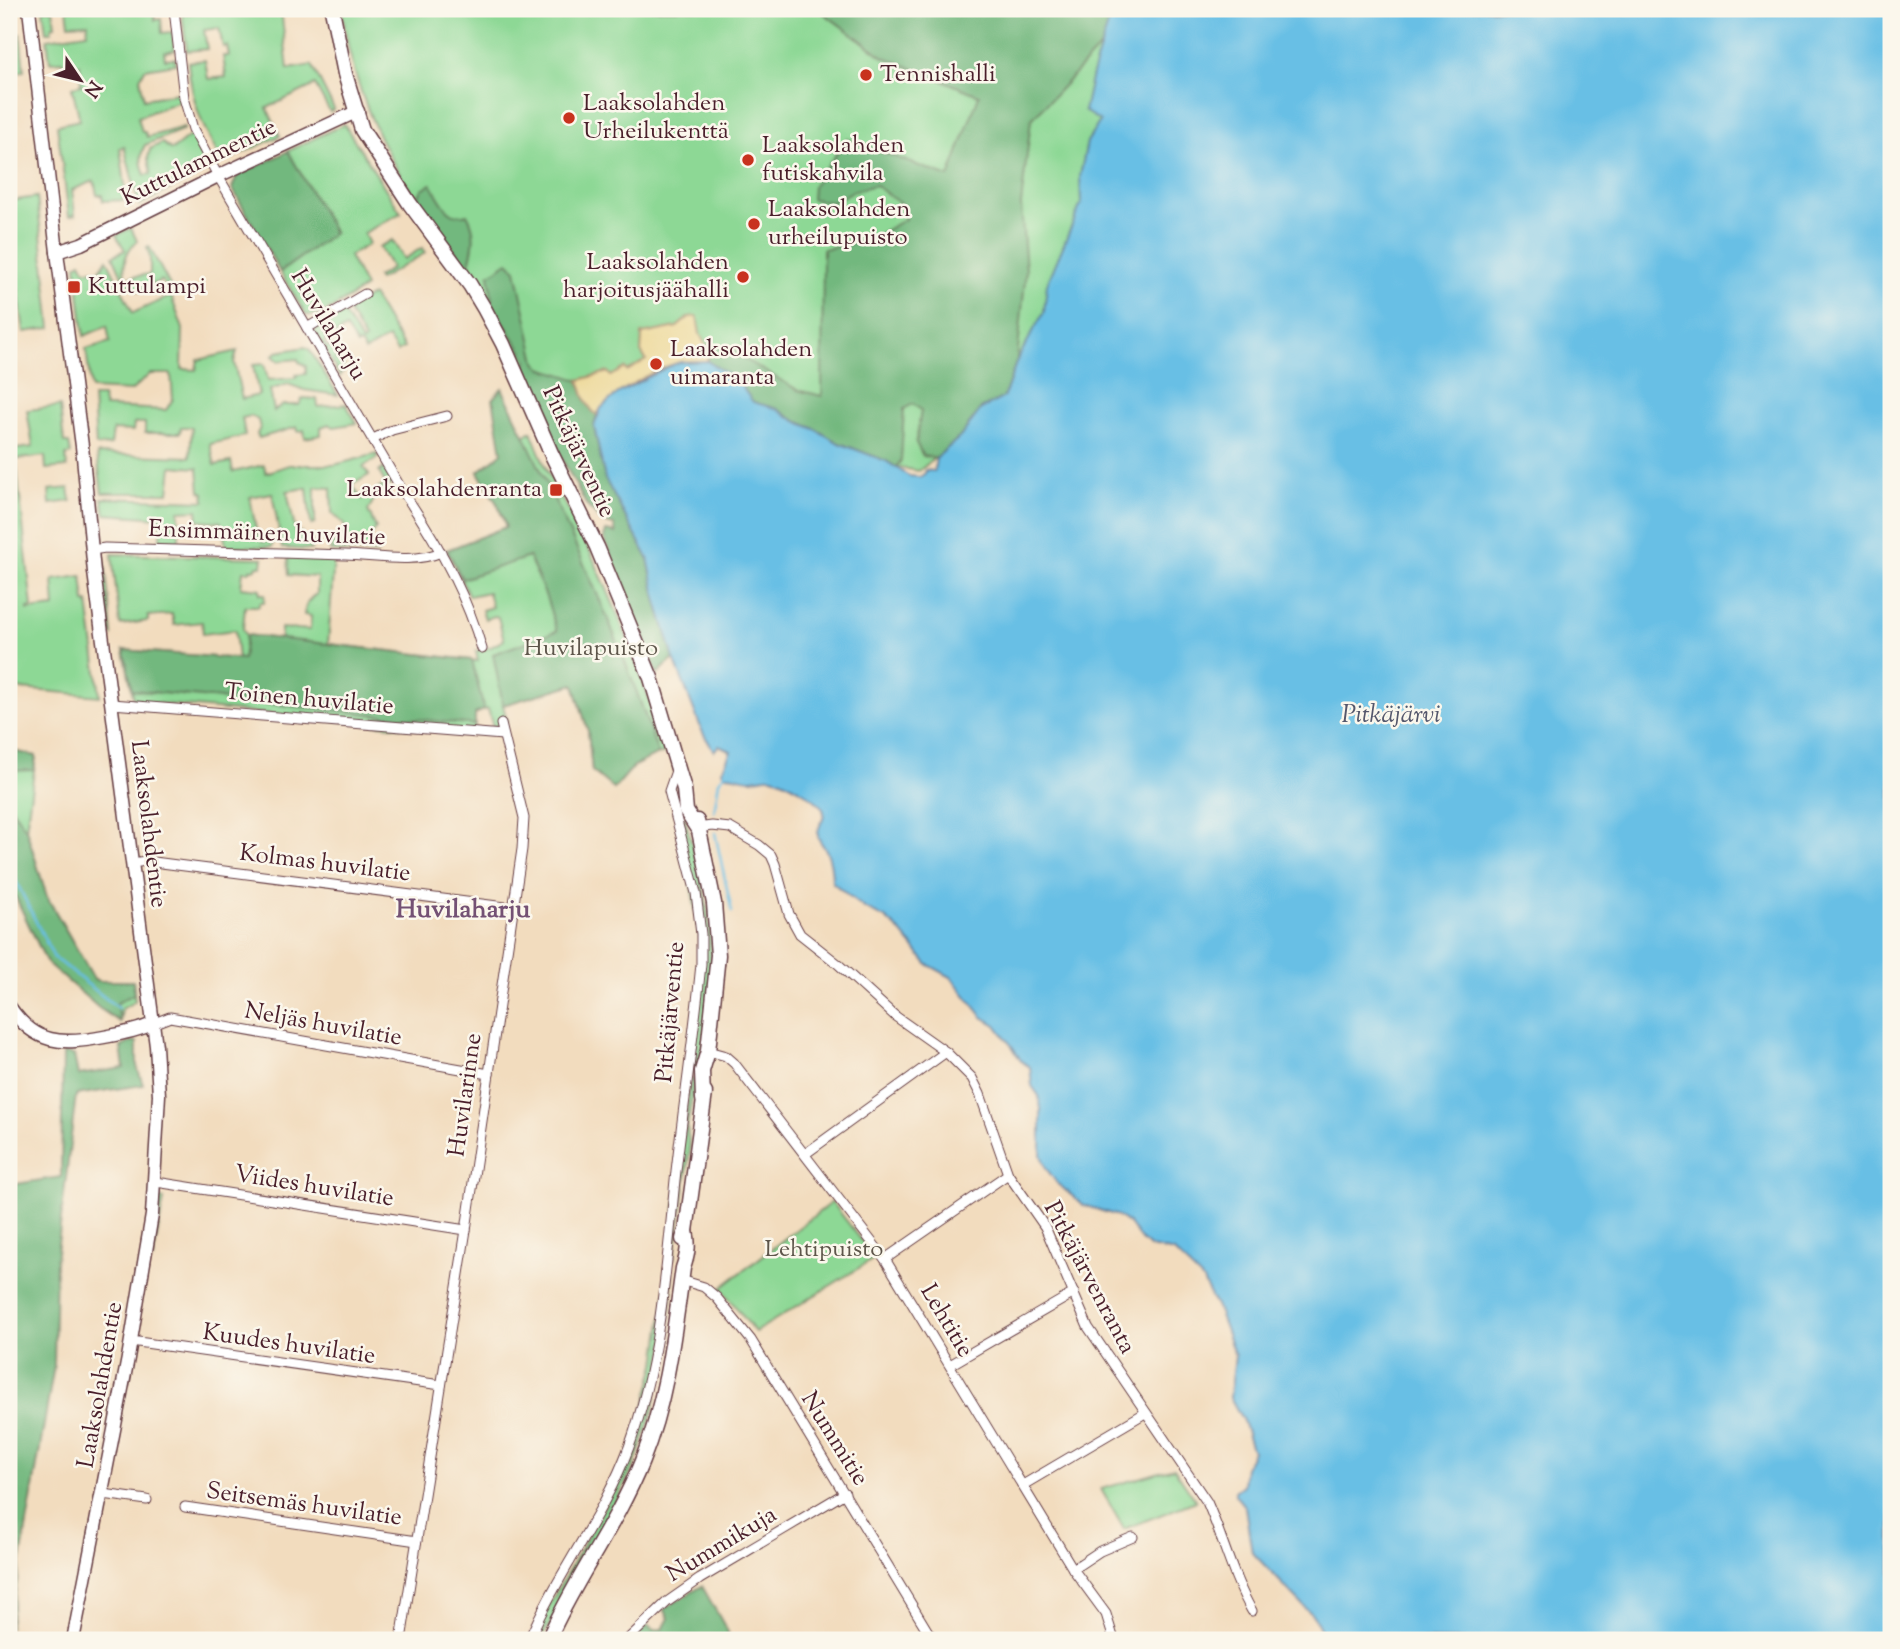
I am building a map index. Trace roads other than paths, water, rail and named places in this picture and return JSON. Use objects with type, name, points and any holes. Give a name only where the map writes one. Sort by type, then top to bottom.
[{"type":"main road","name":"Pitkäjärventie","points":[[332,9],[345,74],[358,111],[371,126],[393,178],[470,285],[503,344],[551,453],[597,547],[651,678],[684,789],[693,803],[712,891],[718,970],[708,1051],[702,1071],[703,1099],[686,1231],[689,1243],[662,1398],[642,1462],[548,1640]]},
{"type":"street","name":"Laaksolahdentie","points":[[29,9],[159,1095],[156,1182],[131,1341],[73,1640]]},
{"type":"street","name":"Huvilaharju","points":[[174,9],[184,97],[193,129],[307,328],[441,552],[469,610],[482,649]]},
{"type":"street","name":"Kuttulammentie","points":[[57,252],[358,111]]},
{"type":"street","points":[[307,328],[365,294]]},
{"type":"street","points":[[373,439],[392,430],[447,416]]},
{"type":"street","name":"Ensimmäinen huvilatie","points":[[92,550],[106,548],[420,559],[441,552]]},
{"type":"street","name":"Toinen huvilatie","points":[[112,704],[503,735]]},
{"type":"street","points":[[501,724],[503,735]]},
{"type":"street","name":"Huvilarinne","points":[[401,1640],[466,1230],[524,818],[503,735]]},
{"type":"street","name":"Pitkäjärventie","points":[[529,1640],[545,1606],[595,1519],[628,1449],[652,1368],[701,964],[701,934],[696,893],[669,791],[677,767]]},
{"type":"street","name":"Pitkäjärvenranta","points":[[697,828],[730,828],[771,855],[789,914],[800,934],[838,964],[895,1016],[964,1068],[980,1094],[1008,1174],[1045,1227],[1088,1327],[1207,1502],[1240,1591],[1252,1611]]},
{"type":"street","name":"Kolmas huvilatie","points":[[132,863],[167,863],[513,908]]},
{"type":"street","points":[[9,1006],[18,1019],[33,1032],[66,1043],[116,1035],[152,1024]]},
{"type":"street","name":"Neljäs huvilatie","points":[[152,1024],[170,1017],[489,1074]]},
{"type":"street","name":"Lehtitie","points":[[708,1051],[726,1056],[734,1063],[886,1259],[1073,1569],[1106,1614],[1114,1640]]},
{"type":"street","points":[[805,1154],[946,1052]]},
{"type":"street","points":[[886,1259],[1008,1174]]},
{"type":"street","name":"Viides huvilatie","points":[[156,1182],[466,1230]]},
{"type":"street","points":[[666,1266],[682,1274]]},
{"type":"street","name":"Nummitie","points":[[682,1274],[705,1287],[717,1298],[751,1340],[933,1640]]},
{"type":"street","points":[[950,1365],[1074,1293]]},
{"type":"street","name":"Kuudes huvilatie","points":[[131,1341],[441,1385]]},
{"type":"street","points":[[1023,1485],[1145,1413]]},
{"type":"street","name":"Nummikuja","points":[[627,1640],[667,1601],[845,1493]]},
{"type":"street","points":[[103,1494],[147,1500]]},
{"type":"street","name":"Seitsemäs huvilatie","points":[[185,1507],[417,1541]]},
{"type":"street","points":[[1073,1569],[1100,1551],[1133,1536]]},
{"type":"water","name":"Pitkäjärvi","points":[[1113,9],[1891,9],[1891,1640],[1321,1640],[1322,1633],[1315,1618],[1252,1552],[1245,1507],[1235,1495],[1235,1491],[1243,1485],[1245,1467],[1253,1452],[1243,1421],[1230,1397],[1235,1356],[1218,1310],[1202,1279],[1174,1252],[1150,1247],[1118,1216],[1083,1205],[1057,1183],[1046,1168],[1041,1155],[1041,1109],[1039,1096],[1032,1086],[1030,1067],[1021,1061],[996,1025],[983,1017],[951,977],[927,964],[902,933],[885,918],[864,908],[832,882],[829,858],[818,836],[824,812],[820,805],[800,790],[773,777],[751,779],[724,775],[722,771],[731,751],[719,745],[714,751],[703,733],[674,659],[657,602],[648,558],[605,479],[594,426],[601,408],[618,393],[667,367],[680,362],[707,361],[737,380],[753,402],[777,409],[839,443],[886,461],[909,476],[920,477],[925,470],[934,471],[936,458],[960,437],[981,409],[1004,397],[1017,360],[1044,312],[1047,284],[1081,204],[1080,176],[1087,142],[1100,121],[1084,111],[1092,74]]},
{"type":"waterway","points":[[714,812],[719,781],[724,775]]},
{"type":"waterway","points":[[715,833],[732,912]]},
{"type":"waterway","points":[[9,867],[54,958],[118,1008]]},
{"type":"place","name":"Tennishalli","points":[[866,75]]},
{"type":"place","name":"Laaksolahden Urheilukenttä","points":[[569,118]]},
{"type":"place","name":"Laaksolahden futiskahvila","points":[[748,160]]},
{"type":"place","name":"Laaksolahden urheilupuisto","points":[[754,224]]},
{"type":"place","name":"Laaksolahden harjoitusjäähalli","points":[[743,277]]},
{"type":"place","name":"Kuttulampi","points":[[74,287]]},
{"type":"place","name":"Laaksolahden uimaranta","points":[[656,364]]},
{"type":"place","name":"Laaksolahdenranta","points":[[556,490]]},
{"type":"district","name":"Huvilaharju","points":[[463,910]]},
{"type":"park label","name":"Huvilapuisto","points":[[591,649]]},
{"type":"park label","name":"Lehtipuisto","points":[[824,1250]]}]
